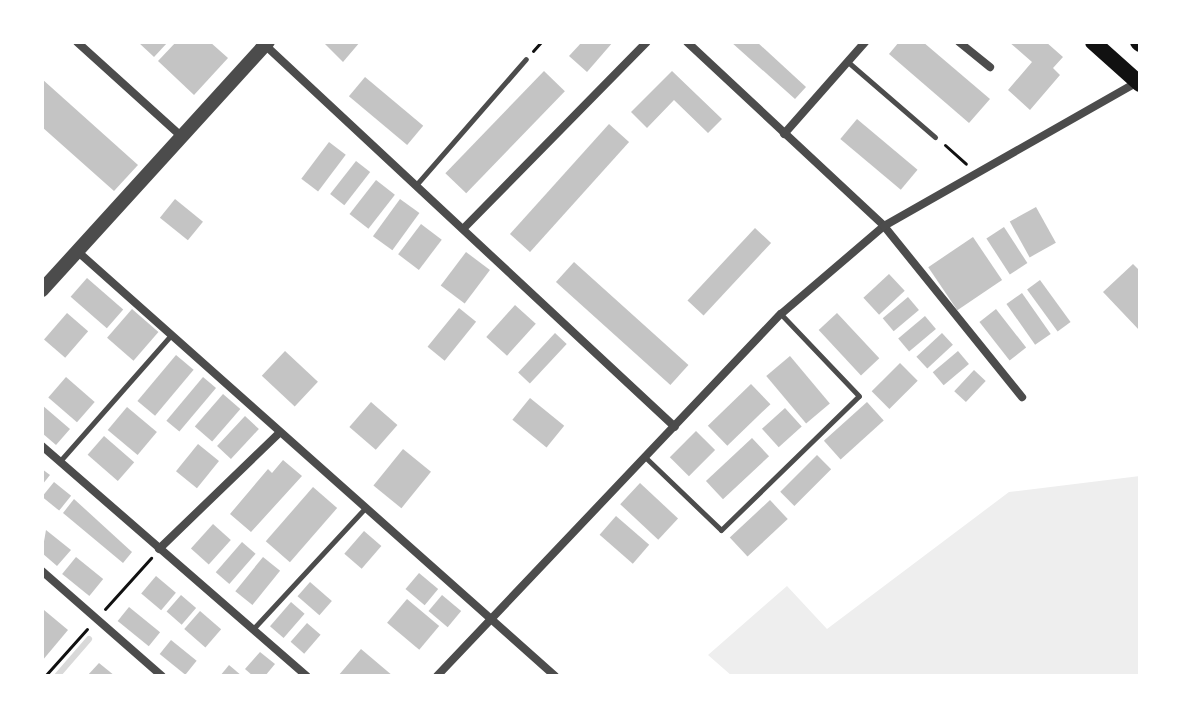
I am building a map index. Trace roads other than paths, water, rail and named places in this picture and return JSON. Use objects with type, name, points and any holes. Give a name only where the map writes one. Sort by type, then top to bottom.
[{"type":"main road","points":[[1093,42],[1139,82]]},
{"type":"street","points":[[77,42],[182,137]]},
{"type":"street","points":[[463,229],[647,42]]},
{"type":"street","points":[[687,42],[884,226],[1022,397]]},
{"type":"street","points":[[784,134],[865,42]]},
{"type":"street","points":[[959,42],[990,67]]},
{"type":"street","points":[[42,290],[267,44],[675,427]]},
{"type":"street","points":[[437,676],[781,314],[884,226],[1139,82]]},
{"type":"street","points":[[77,251],[555,676]]},
{"type":"street","points":[[159,549],[280,432]]},
{"type":"street","points":[[42,446],[307,676]]},
{"type":"street","points":[[42,571],[162,676]]},
{"type":"lane","points":[[416,185],[526,59]]},
{"type":"lane","points":[[848,62],[935,137]]},
{"type":"lane","points":[[645,457],[721,530],[859,396],[781,314]]},
{"type":"lane","points":[[60,461],[171,335]]},
{"type":"lane","points":[[253,629],[365,508]]},
{"type":"waterway","points":[[57,676],[89,639]]}]
